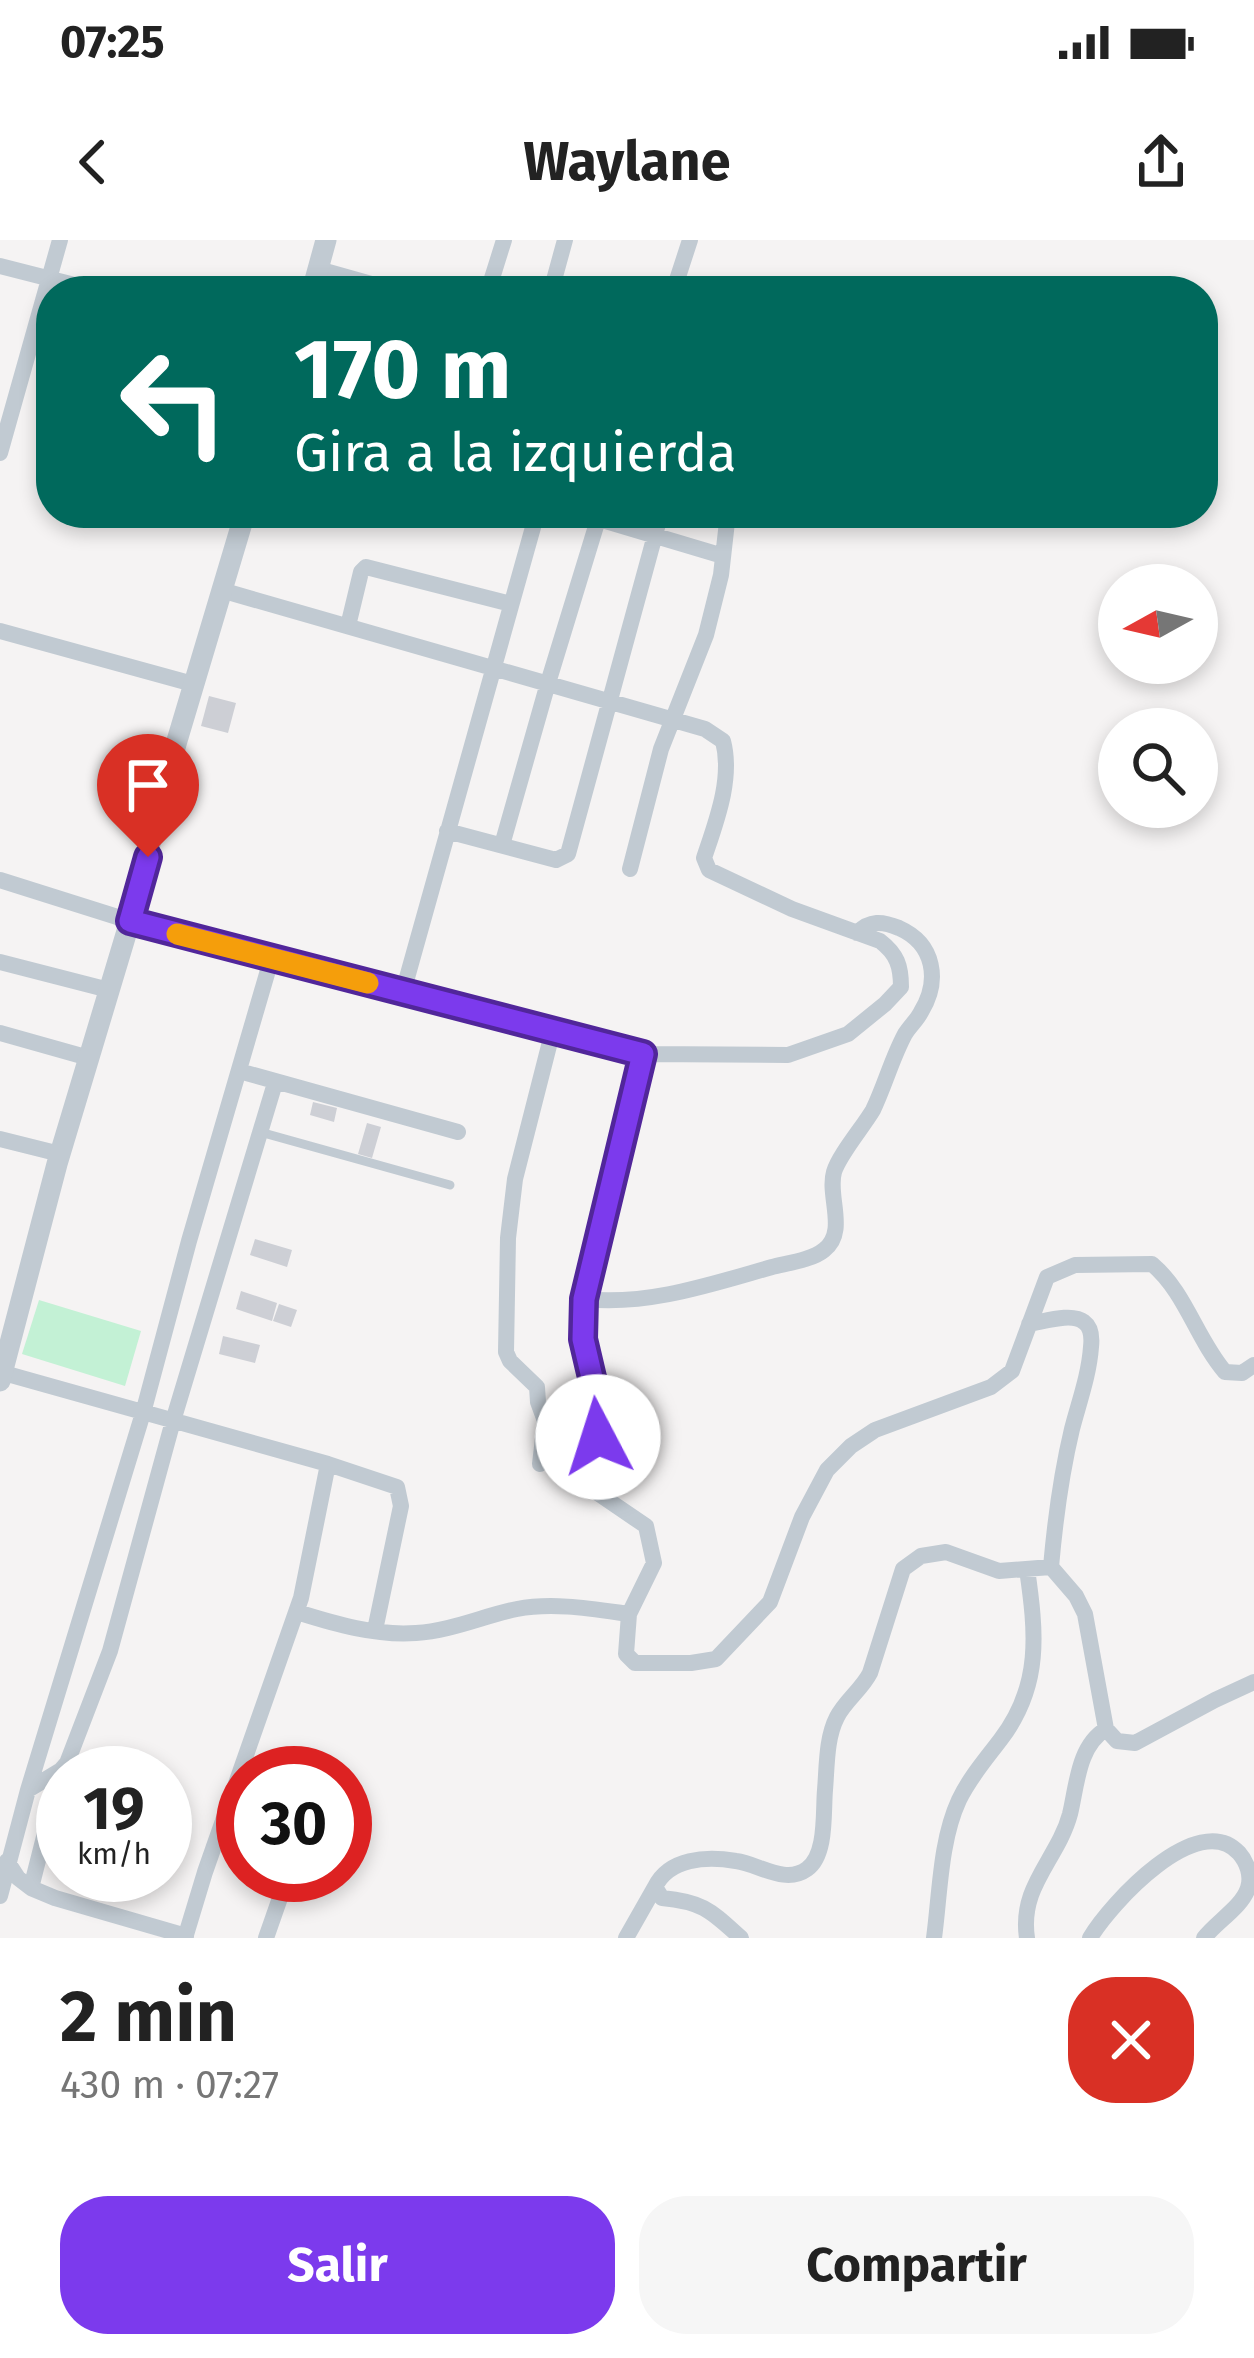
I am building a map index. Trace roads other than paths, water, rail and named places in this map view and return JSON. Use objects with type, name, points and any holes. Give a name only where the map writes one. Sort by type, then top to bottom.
[{"type":"street","points":[[51,276],[60,240]]},
{"type":"street","points":[[316,276],[326,240]]},
{"type":"street","points":[[492,276],[503,240]]},
{"type":"street","points":[[555,276],[565,240]]},
{"type":"street","points":[[678,276],[690,240]]},
{"type":"street","points":[[0,266],[42,276]]},
{"type":"street","points":[[0,453],[4,423],[36,322]]},
{"type":"street","points":[[240,528],[1,1375],[397,1486],[401,1506],[375,1630]]},
{"type":"street","points":[[403,992],[532,528]]},
{"type":"street","points":[[502,845],[595,528]]},
{"type":"street","points":[[633,528],[723,556]]},
{"type":"street","points":[[447,831],[556,860],[568,854],[657,528]]},
{"type":"street","points":[[630,869],[661,749],[706,635],[726,528]]},
{"type":"street","points":[[348,626],[361,572],[367,567],[511,604]]},
{"type":"street","points":[[0,880],[271,960],[643,1054],[788,1055],[848,1034],[901,987],[899,962],[880,941],[792,909],[709,870],[704,858],[718,815],[727,755],[723,741],[705,729],[221,590]]},
{"type":"street","points":[[0,631],[194,684]]},
{"type":"street","points":[[584,1299],[650,1298],[820,1253],[829,1246],[836,1232],[834,1172],[873,1109],[933,981],[927,954],[906,932],[873,922],[857,932]]},
{"type":"street","points":[[0,1896],[4,1860],[143,1413],[271,960]]},
{"type":"street","points":[[0,962],[109,990]]},
{"type":"street","points":[[540,1463],[545,1421],[537,1387],[506,1352],[508,1238],[515,1179],[553,1030]]},
{"type":"street","points":[[0,1033],[89,1058]]},
{"type":"street","points":[[643,1054],[584,1299],[583,1339],[594,1386],[598,1437],[592,1481],[598,1494],[646,1526],[651,1541],[654,1563],[629,1613],[626,1654],[634,1664],[716,1659],[770,1602],[802,1517],[827,1470],[875,1430],[991,1387],[1012,1371],[1047,1277],[1076,1265],[1152,1264],[1177,1288],[1225,1372],[1242,1373],[1254,1365]]},
{"type":"street","points":[[239,1071],[458,1132]]},
{"type":"street","points":[[72,1746],[110,1651],[173,1421],[275,1083]]},
{"type":"street","points":[[0,1139],[60,1154]]},
{"type":"street","points":[[1029,1324],[1076,1318],[1086,1322],[1092,1342],[1055,1513],[1051,1568],[1085,1614],[1106,1729],[1117,1741],[1135,1743],[1254,1682]]},
{"type":"street","points":[[4,1860],[31,1888],[186,1937],[297,1612],[328,1464]]},
{"type":"street","points":[[626,1938],[660,1876],[679,1862],[736,1861],[795,1875],[812,1867],[820,1849],[830,1739],[837,1715],[870,1672],[903,1569],[921,1556],[946,1552],[999,1571],[1051,1568]]},
{"type":"street","points":[[934,1938],[956,1805],[1012,1724],[1031,1679],[1035,1645],[1027,1569]]},
{"type":"street","points":[[297,1612],[338,1625],[399,1634],[426,1632],[524,1607],[629,1613]]},
{"type":"street","points":[[1027,1938],[1026,1912],[1038,1874],[1069,1817],[1089,1745],[1106,1729]]},
{"type":"street","points":[[28,1790],[36,1785]]},
{"type":"street","points":[[1090,1938],[1116,1903],[1170,1856],[1202,1841],[1216,1840],[1243,1858],[1249,1881],[1245,1895],[1204,1938]]},
{"type":"street","points":[[31,1888],[36,1869]]},
{"type":"street","points":[[655,1887],[662,1898],[692,1901],[713,1913],[742,1938]]},
{"type":"street","points":[[266,1938],[279,1902]]},
{"type":"lane","points":[[260,1132],[450,1185]]}]
